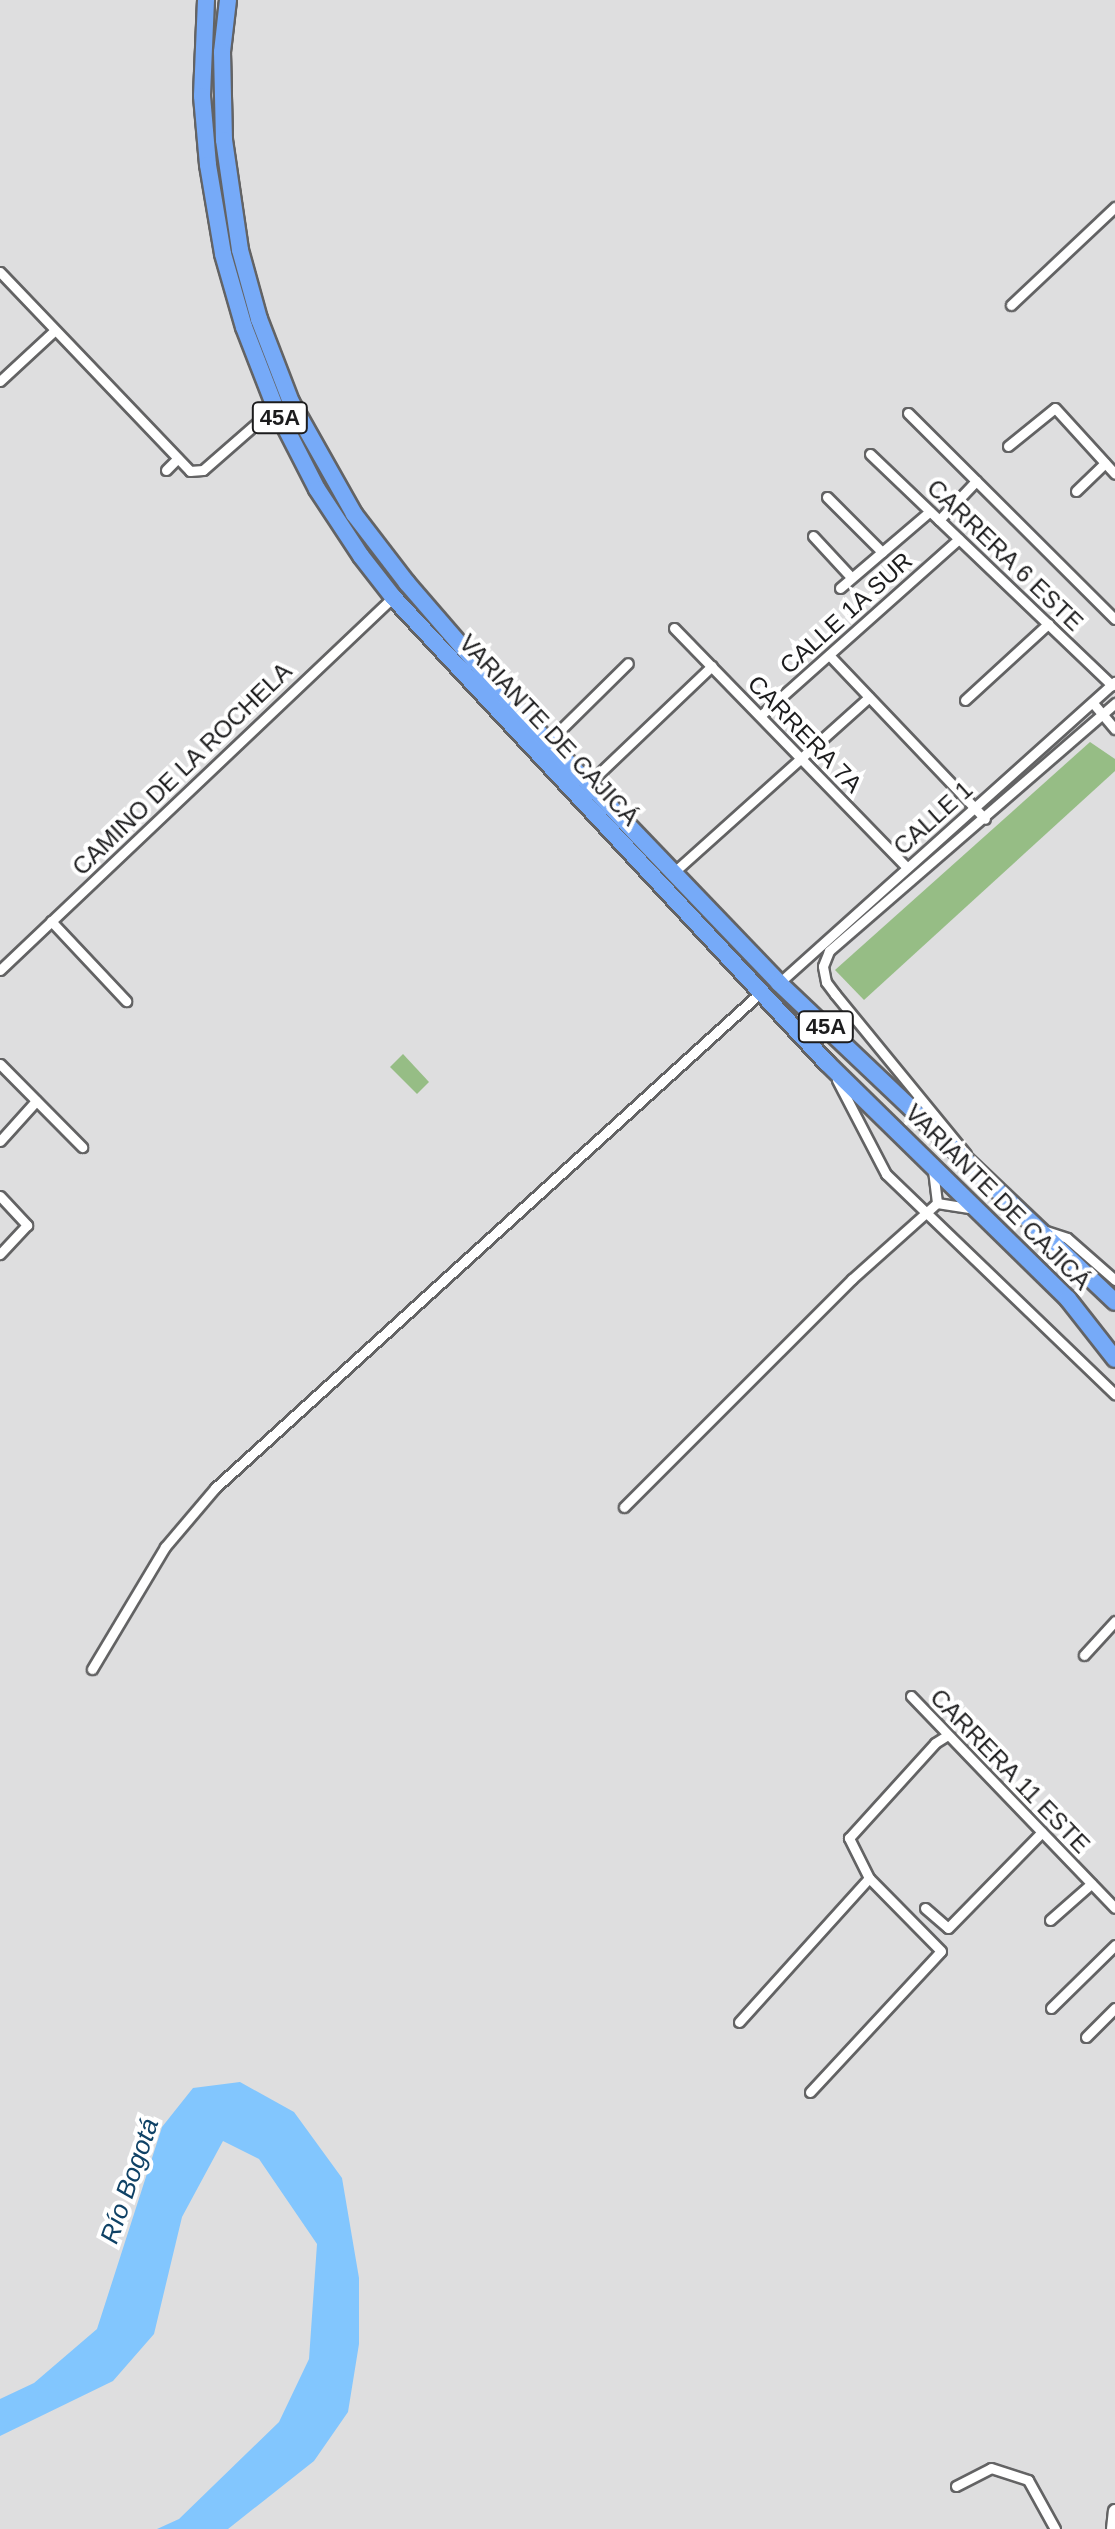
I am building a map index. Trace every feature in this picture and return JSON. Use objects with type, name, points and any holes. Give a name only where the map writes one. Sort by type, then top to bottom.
[{"type":"highway","name":"VARIANTE DE CAJICÁ","points":[[206,0],[202,96],[216,218],[244,327],[275,407],[317,489],[393,597],[827,1063],[933,1162],[1068,1299],[1115,1359]]},
{"type":"highway","name":"VARIANTE DE CAJICÁ","points":[[228,0],[222,52],[224,140],[233,212],[259,319],[291,402],[354,514],[407,583],[548,742],[779,983],[1115,1302]]},
{"type":"street","points":[[1011,305],[1115,207]]},
{"type":"street","points":[[0,272],[190,471],[203,470],[275,407]]},
{"type":"street","points":[[0,381],[54,331]]},
{"type":"street","points":[[1008,446],[1055,408],[1115,474]]},
{"type":"street","points":[[908,413],[1115,619]]},
{"type":"street","name":"CARRERA 6 ESTE","points":[[870,454],[1113,684]]},
{"type":"street","points":[[166,470],[177,459]]},
{"type":"street","points":[[1076,491],[1105,463]]},
{"type":"street","points":[[939,520],[976,481]]},
{"type":"street","points":[[827,497],[882,552]]},
{"type":"street","points":[[840,588],[930,511]]},
{"type":"street","points":[[813,536],[851,577]]},
{"type":"street","name":"CALLE 1A SUR","points":[[760,716],[959,539]]},
{"type":"street","name":"CAMINO DE LA ROCHELA","points":[[0,970],[393,597]]},
{"type":"street","points":[[965,700],[1048,624]]},
{"type":"street","name":"CARRERA 7A","points":[[674,628],[907,868]]},
{"type":"street","points":[[829,655],[985,819]]},
{"type":"street","points":[[548,742],[628,663]]},
{"type":"street","points":[[588,784],[712,666]]},
{"type":"street","name":"CALLE 1","points":[[779,983],[1113,684]]},
{"type":"street","points":[[673,873],[869,697]]},
{"type":"street","points":[[1096,700],[1110,710],[1115,729]]},
{"type":"street","name":"CALLE 1","points":[[972,1165],[957,1140],[910,1088],[826,982],[823,966],[829,951],[1110,710]]},
{"type":"street","points":[[51,921],[126,1001]]},
{"type":"street","points":[[92,1669],[165,1547],[215,1488],[761,992]]},
{"type":"street","points":[[827,1063],[886,1174],[1115,1394]]},
{"type":"street","points":[[0,1064],[82,1147]]},
{"type":"street","points":[[0,1141],[36,1101]]},
{"type":"street","points":[[933,1162],[937,1203]]},
{"type":"street","points":[[0,1196],[27,1225],[0,1254]]},
{"type":"street","points":[[624,1507],[852,1279],[937,1203]]},
{"type":"street","points":[[937,1203],[979,1210]]},
{"type":"street","points":[[1036,1228],[1067,1238],[1115,1280]]},
{"type":"street","points":[[1084,1655],[1115,1621]]},
{"type":"street","name":"CARRERA 11 ESTE","points":[[911,1696],[1115,1908]]},
{"type":"street","points":[[810,2092],[941,1951],[869,1878],[849,1838],[935,1743],[948,1735]]},
{"type":"street","points":[[925,1908],[948,1928],[1042,1832]]},
{"type":"street","points":[[739,2022],[869,1878]]},
{"type":"street","points":[[1050,1920],[1091,1884]]},
{"type":"street","points":[[1051,2008],[1115,1945]]},
{"type":"street","points":[[1086,2037],[1115,2008]]},
{"type":"street","points":[[956,2486],[991,2468],[1028,2480],[1055,2529]]},
{"type":"street","points":[[1113,2529],[1115,2511]]},
{"type":"green space","points":[[1090,742],[1115,759],[1115,771],[864,1000],[835,970]]},
{"type":"green space","points":[[403,1054],[429,1082],[417,1094],[390,1067]]},
{"type":"water","points":[[240,2082],[294,2112],[342,2178],[359,2278],[359,2344],[348,2412],[314,2461],[228,2529],[157,2529],[179,2519],[279,2422],[309,2359],[317,2244],[259,2159],[223,2141],[182,2217],[154,2334],[113,2381],[0,2436],[0,2399],[34,2383],[97,2329],[162,2127],[193,2088]]},
{"type":"water label","name":"Río Bogotá","points":[[130,2181]]}]
